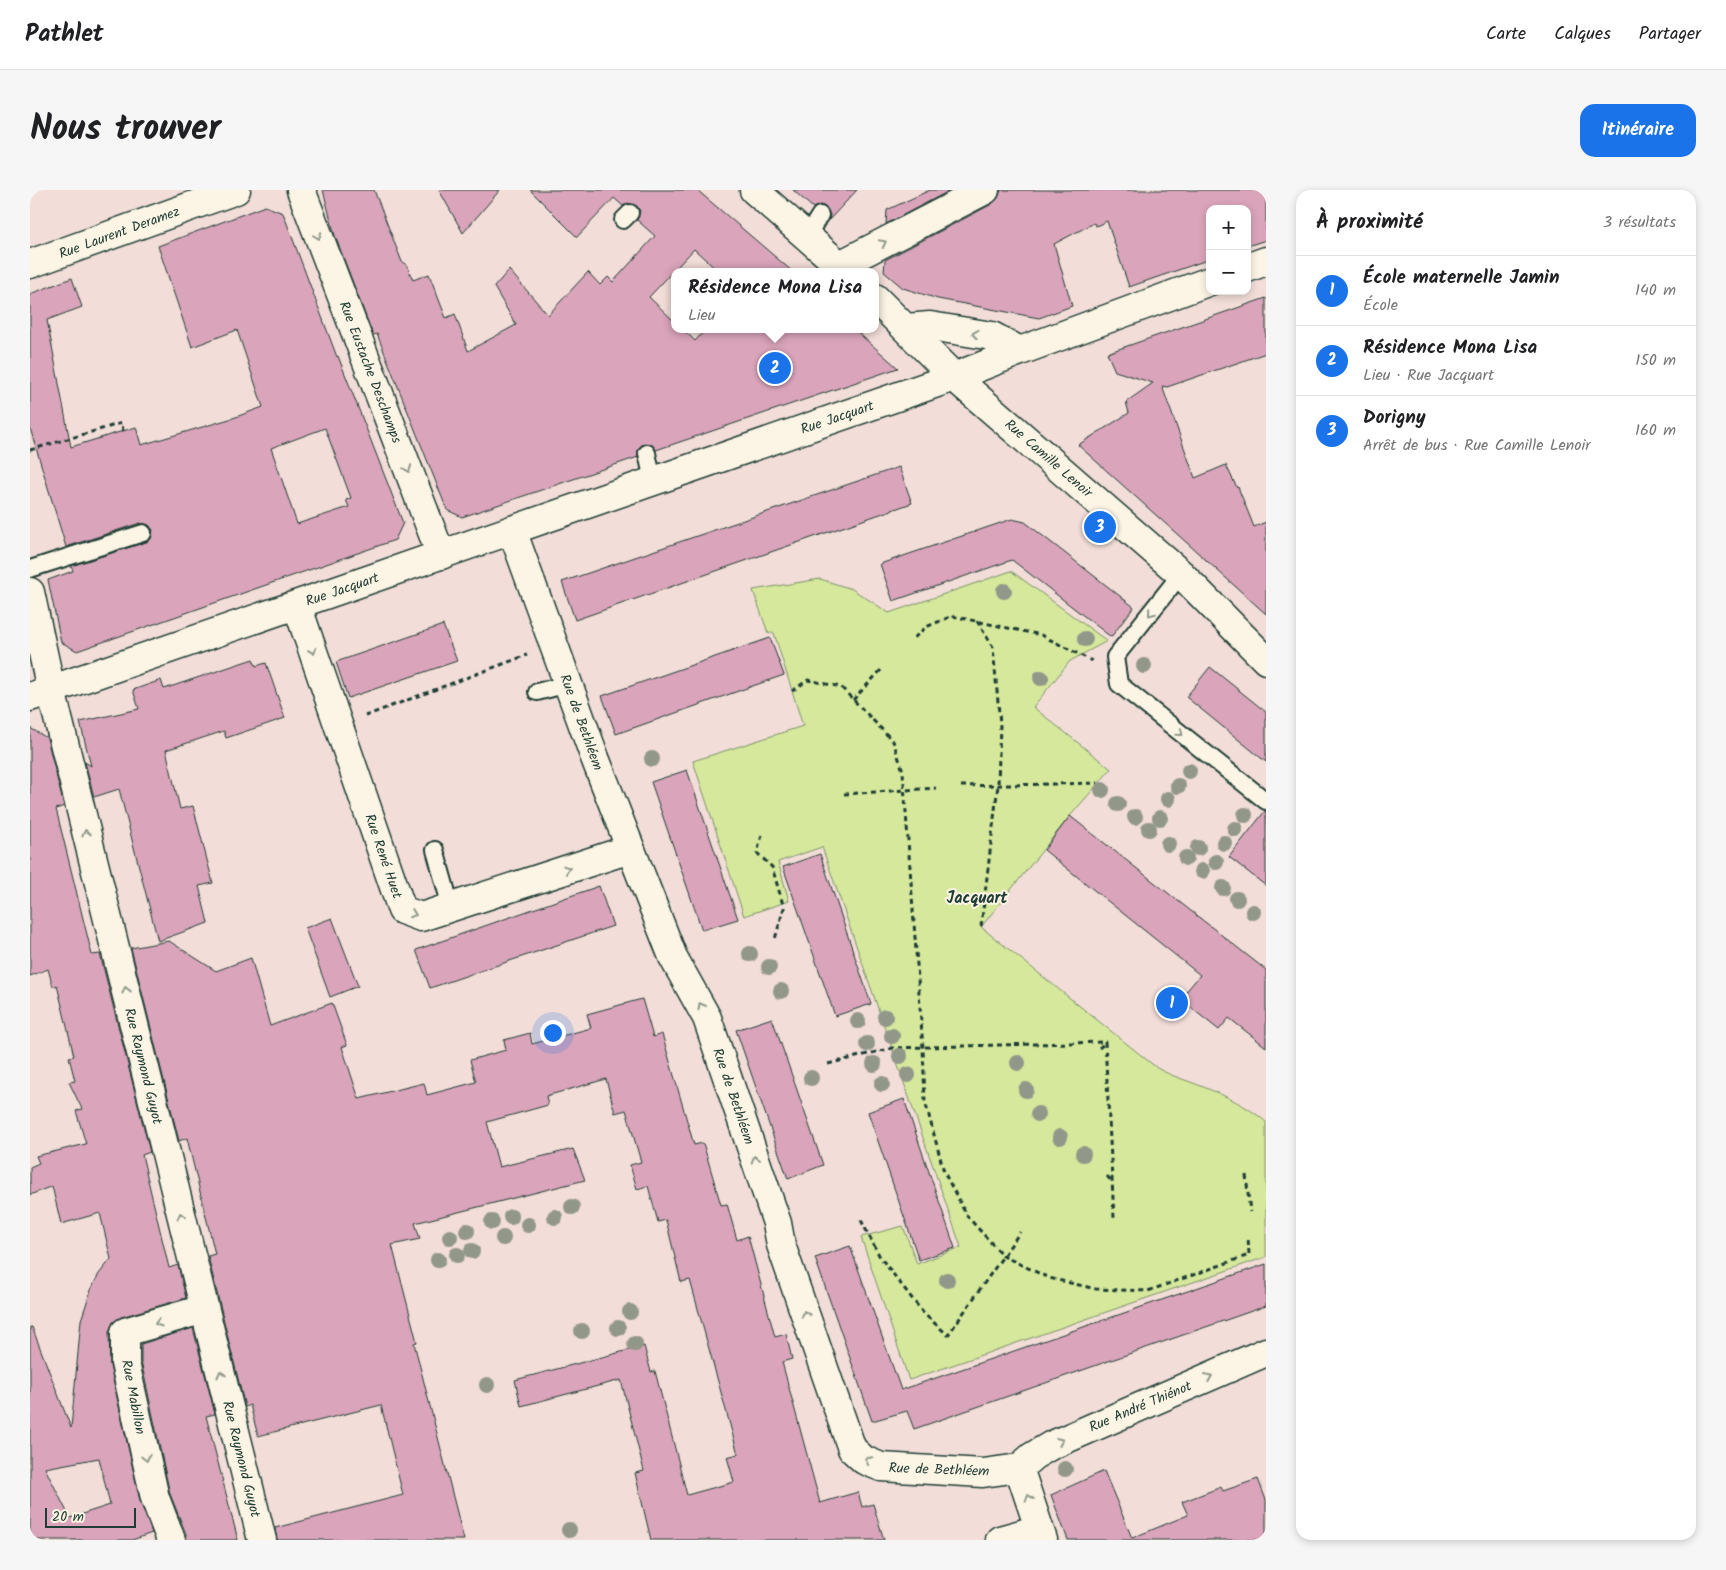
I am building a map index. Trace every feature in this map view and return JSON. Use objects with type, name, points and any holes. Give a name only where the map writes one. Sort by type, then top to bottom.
[{"type":"street","name":"Rue Laurent Deramez","points":[[30,264],[236,190]]},
{"type":"street","name":"Rue Eustache Deschamps","points":[[300,190],[441,555]]},
{"type":"street","points":[[754,190],[814,226],[843,268],[985,190]]},
{"type":"street","points":[[1251,267],[1266,261]]},
{"type":"street","name":"Rue Jacquart","points":[[41,694],[954,377],[1206,282]]},
{"type":"street","name":"Rue Camille Lenoir","points":[[879,302],[954,377],[1182,574],[1266,660]]},
{"type":"street","points":[[906,328],[930,326],[992,336],[1020,351]]},
{"type":"street","name":"Rue de Bethléem","points":[[512,530],[630,849],[673,957],[708,1018],[777,1223],[781,1246],[852,1449],[864,1460],[881,1466],[983,1473],[1019,1468]]},
{"type":"street","name":"Rue Raymond Guyot","points":[[30,592],[41,694],[204,1309],[262,1540]]},
{"type":"street","name":"Rue René Huet","points":[[297,604],[402,910],[421,917],[630,849]]},
{"type":"street","name":"Rue Mabillon","points":[[171,1540],[155,1498],[148,1469],[125,1363],[125,1332],[204,1309]]},
{"type":"street","name":"Rue André Thiénot","points":[[1019,1468],[1033,1456],[1050,1446],[1266,1352]]},
{"type":"street","points":[[1000,1540],[1041,1534],[1019,1468]]},
{"type":"lane","points":[[648,453],[653,481]]},
{"type":"lane","points":[[30,569],[143,533]]},
{"type":"lane","points":[[1182,574],[1116,657],[1119,684],[1266,801]]},
{"type":"lane","points":[[536,692],[568,684]]},
{"type":"lane","points":[[435,850],[451,907]]},
{"type":"path","points":[[30,450],[122,423],[123,432]]},
{"type":"path","points":[[914,638],[926,627],[952,616],[1041,635],[1081,655],[1118,678]]},
{"type":"path","points":[[977,621],[994,647],[1000,724],[998,785],[981,927]]},
{"type":"path","points":[[338,726],[554,645]]},
{"type":"path","points":[[853,700],[882,669]]},
{"type":"path","points":[[792,690],[808,680],[841,688],[893,742],[903,771],[923,1048],[925,1101],[944,1172],[967,1216],[1003,1256],[1049,1278],[1096,1289],[1148,1292],[1249,1255],[1248,1237]]},
{"type":"path","points":[[961,786],[1098,783]]},
{"type":"path","points":[[844,794],[936,788]]},
{"type":"path","points":[[762,835],[757,853],[772,867],[784,908],[775,939]]},
{"type":"path","points":[[828,1064],[892,1048],[1105,1042]]},
{"type":"path","points":[[1099,1048],[1105,1042]]},
{"type":"path","points":[[1105,1042],[1114,1218]]},
{"type":"path","points":[[997,1046],[1003,1050]]},
{"type":"path","points":[[1246,1175],[1250,1212]]},
{"type":"path","points":[[1106,1176],[1112,1183]]},
{"type":"path","points":[[861,1220],[880,1257],[924,1314],[948,1335],[1020,1232]]},
{"type":"green space","points":[[1011,571],[1107,641],[1070,661],[1033,707],[1111,769],[1070,816],[981,927],[1157,1068],[1227,1097],[1244,1106],[1266,1122],[1266,1257],[909,1380],[861,1237],[903,1226],[917,1264],[961,1247],[822,847],[778,862],[789,901],[744,916],[693,761],[803,726],[774,633],[768,633],[753,590],[820,579],[852,589],[889,613]]},
{"type":"building","points":[[323,190],[374,190],[402,262],[407,265],[413,280],[429,274],[446,318],[455,314],[468,351],[516,325],[494,287],[509,270],[548,315],[588,272],[600,285],[608,277],[613,282],[655,236],[637,220],[640,211],[637,206],[628,203],[623,206],[614,198],[577,237],[530,190],[697,190],[788,268],[715,268],[694,249],[676,268],[671,268],[671,274],[649,297],[671,318],[671,333],[687,333],[695,341],[702,333],[859,333],[898,368],[656,450],[651,444],[644,443],[638,449],[638,457],[462,517],[447,510],[377,334],[373,335],[335,236]]},
{"type":"building","points":[[439,190],[500,190],[463,233]]},
{"type":"building","points":[[793,190],[857,190],[829,220],[830,215],[826,207],[820,205],[813,208]]},
{"type":"building","points":[[930,190],[951,190],[886,224],[887,210]]},
{"type":"building","points":[[1001,190],[1266,190],[1266,240],[1251,245],[1251,205],[1206,205],[1206,260],[1129,287],[1107,221],[1096,226],[1094,223],[1054,244],[1072,306],[1039,318],[938,299],[903,288],[884,272],[885,260],[992,204],[998,198]]},
{"type":"building","points":[[265,206],[283,213],[337,357],[403,523],[395,540],[77,651],[61,642],[48,580],[73,571],[71,566],[146,542],[151,539],[153,530],[149,525],[140,523],[66,547],[30,428],[30,294],[72,278],[82,307],[47,320],[71,447],[136,427],[141,445],[233,418],[263,407],[237,330],[192,347],[158,246]],"holes":[[[325,428],[351,498],[346,500],[349,507],[297,524],[271,448]]]},
{"type":"building","points":[[1266,298],[1266,353],[1167,387],[1162,386],[1195,478],[1226,465],[1238,487],[1254,527],[1266,522],[1266,614],[1078,445],[1129,413],[1126,402],[1153,383],[1115,371],[1107,353]]},
{"type":"building","points":[[899,467],[912,503],[575,620],[562,582]]},
{"type":"building","points":[[1012,519],[1025,522],[1134,607],[1111,637],[1012,560],[893,601],[880,564]]},
{"type":"building","points":[[443,625],[457,661],[348,698],[336,662]]},
{"type":"building","points":[[770,638],[784,675],[616,734],[602,696]]},
{"type":"building","points":[[253,659],[256,666],[266,663],[285,718],[226,738],[224,731],[166,750],[180,809],[193,806],[213,883],[199,886],[208,923],[158,941],[119,789],[94,797],[85,762],[91,766],[80,722],[139,709],[133,690],[161,680],[164,689]]},
{"type":"building","points":[[1210,667],[1266,712],[1266,762],[1186,697]]},
{"type":"building","points":[[30,728],[47,738],[64,806],[56,809],[92,955],[100,954],[150,1152],[142,1155],[169,1268],[178,1265],[186,1298],[121,1317],[113,1322],[109,1331],[110,1366],[140,1501],[152,1533],[132,1540],[30,1540],[30,1327],[32,1327],[71,1428],[81,1320],[92,1287],[99,1274],[111,1259],[100,1213],[61,1224],[52,1186],[30,1195],[30,1167],[39,1163],[36,1156],[86,1144],[76,1111],[82,1109],[69,1082],[75,1081],[69,1057],[74,1056],[57,985],[53,987],[48,969],[30,976]],"holes":[[[99,1458],[110,1505],[70,1518],[45,1468]]]},
{"type":"building","points":[[687,770],[738,919],[702,930],[651,782]]},
{"type":"building","points":[[1266,811],[1266,886],[1229,857]]},
{"type":"building","points":[[1070,816],[1266,970],[1266,1047],[1229,1018],[1219,1030],[1180,999],[1200,975],[1044,850]]},
{"type":"building","points":[[820,854],[871,1004],[835,1016],[783,867]]},
{"type":"building","points":[[599,886],[613,926],[430,988],[416,950]]},
{"type":"building","points":[[332,918],[358,986],[330,997],[305,928]]},
{"type":"building","points":[[169,941],[216,971],[251,958],[270,1026],[332,1003],[347,1045],[342,1047],[359,1099],[424,1083],[427,1095],[476,1082],[470,1060],[506,1050],[504,1040],[530,1033],[532,1044],[591,1028],[587,1014],[642,999],[653,1037],[662,1034],[694,1145],[703,1143],[721,1205],[727,1204],[737,1240],[748,1236],[775,1337],[786,1334],[792,1359],[782,1362],[820,1503],[858,1492],[862,1507],[873,1504],[884,1540],[651,1540],[635,1473],[644,1471],[621,1380],[521,1406],[515,1380],[644,1346],[651,1372],[655,1371],[687,1495],[734,1482],[727,1457],[738,1454],[690,1280],[681,1282],[666,1220],[658,1222],[648,1186],[637,1189],[630,1165],[641,1162],[626,1110],[615,1113],[606,1079],[546,1096],[548,1105],[487,1122],[499,1167],[573,1149],[585,1180],[415,1223],[420,1239],[392,1245],[417,1342],[414,1343],[464,1540],[277,1540],[275,1528],[403,1495],[381,1405],[258,1436],[250,1405],[245,1407],[208,1256],[215,1254],[187,1138],[179,1141],[131,948]]},
{"type":"building","points":[[772,1018],[823,1165],[788,1179],[736,1030]]},
{"type":"building","points":[[904,1099],[955,1248],[919,1260],[868,1112]]},
{"type":"building","points":[[850,1246],[901,1390],[1266,1264],[1266,1306],[914,1429],[907,1411],[872,1421],[815,1258]]},
{"type":"building","points":[[193,1328],[215,1414],[206,1416],[238,1540],[186,1540],[186,1534],[170,1494],[141,1361],[141,1344]]},
{"type":"building","points":[[1104,1471],[1132,1538],[1188,1515],[1182,1502],[1221,1487],[1223,1491],[1258,1479],[1266,1500],[1266,1540],[1068,1540],[1051,1495]]},
{"type":"place","name":"Résidence Mona Lisa","points":[[775,368]]},
{"type":"place","name":"Dorigny","points":[[1100,527]]},
{"type":"place","name":"École maternelle Jamin","points":[[1172,1003]]},
{"type":"district","name":"Jacquart","points":[[977,897]]}]
